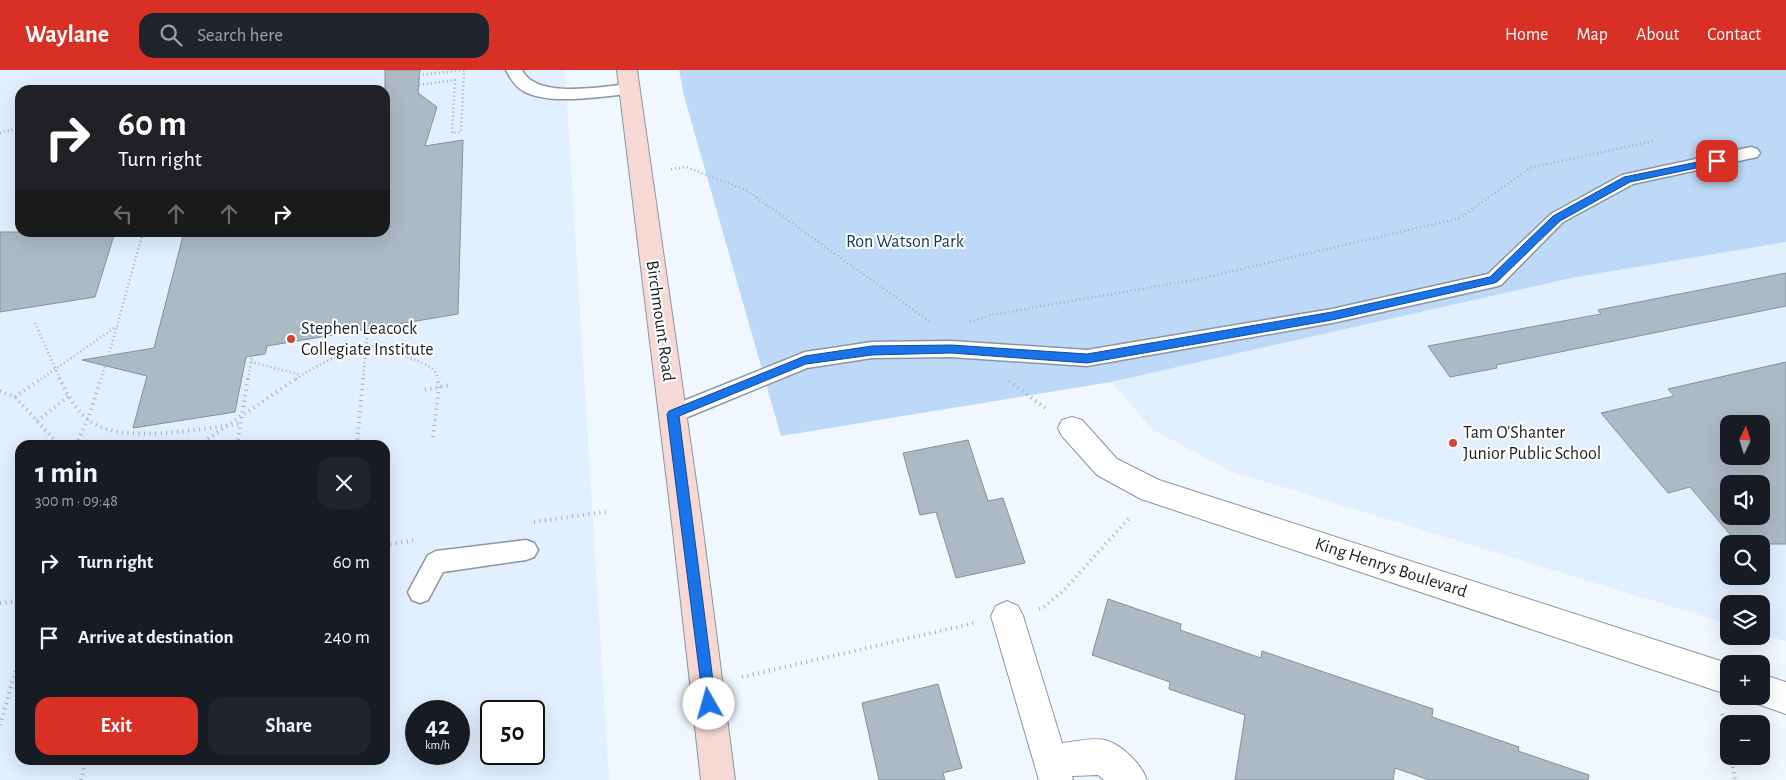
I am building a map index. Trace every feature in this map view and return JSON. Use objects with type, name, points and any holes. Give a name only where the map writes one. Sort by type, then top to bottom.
[{"type":"main road","name":"Birchmount Road","points":[[629,80],[673,414],[718,780]]},
{"type":"street","name":"King Henrys Boulevard","points":[[1072,428],[1107,467],[1151,490],[1720,676]]},
{"type":"street","points":[[1007,616],[1053,770],[1104,757],[1130,780]]},
{"type":"street","points":[[1770,693],[1786,698]]},
{"type":"lane","points":[[514,70],[522,83],[542,92],[559,93],[629,80]]},
{"type":"lane","points":[[673,414],[805,360],[947,340],[993,352],[1087,358],[1332,316],[1494,280],[1557,218],[1628,179],[1750,153]]},
{"type":"lane","points":[[420,592],[436,562],[526,550]]},
{"type":"path","points":[[419,75],[464,70],[461,132],[452,133],[455,80],[419,85]]},
{"type":"path","points":[[0,133],[15,129]]},
{"type":"path","points":[[641,174],[686,167],[746,190],[947,340],[990,315],[1199,278],[1460,218],[1530,168],[1653,141]]},
{"type":"path","points":[[78,440],[88,419],[117,326],[142,237]]},
{"type":"path","points":[[35,323],[69,396],[88,419],[122,433],[136,435],[241,424]]},
{"type":"path","points":[[15,397],[117,326]]},
{"type":"path","points":[[357,440],[367,337]]},
{"type":"path","points":[[207,440],[242,414],[302,375],[344,354],[366,347],[382,347],[429,366],[437,375],[439,387],[433,437]]},
{"type":"path","points":[[993,352],[1009,381],[1072,428]]},
{"type":"path","points":[[238,440],[252,356]]},
{"type":"path","points":[[251,362],[302,375]]},
{"type":"path","points":[[425,390],[449,385]]},
{"type":"path","points":[[0,391],[15,397],[55,440]]},
{"type":"path","points":[[37,420],[69,396]]},
{"type":"path","points":[[707,685],[1043,608],[1064,590],[1120,529],[1151,490]]},
{"type":"path","points":[[0,603],[15,602]]},
{"type":"path","points":[[0,725],[15,673]]},
{"type":"path","points":[[81,780],[85,765]]},
{"type":"path","points":[[1732,765],[1735,780]]},
{"type":"shaded area","name":"Stephen Leacock Collegiate Institute","points":[[0,70],[565,70],[609,780],[0,780]]},
{"type":"shaded area","name":"Tam O'Shanter Junior Public School","points":[[1786,242],[1786,641],[1770,637],[1770,595],[1720,595],[1720,621],[1230,471],[1152,429],[1111,382],[1571,278]]},
{"type":"green space","name":"Ron Watson Park","points":[[679,70],[1786,70],[1786,242],[1571,278],[1111,382],[781,436],[684,96]]},
{"type":"building","points":[[385,70],[420,70],[418,93],[437,107],[425,146],[463,140],[458,314],[267,346],[265,354],[246,357],[235,412],[133,428],[147,376],[82,360],[154,348],[183,237],[390,237],[390,85],[385,85]]},
{"type":"building","points":[[0,232],[15,232],[15,237],[113,237],[95,297],[0,312]]},
{"type":"building","points":[[1786,273],[1786,306],[1496,365],[1497,368],[1450,377],[1428,346],[1601,314],[1598,310]]},
{"type":"building","points":[[1786,362],[1786,544],[1770,544],[1770,535],[1730,535],[1722,525],[1770,525],[1770,475],[1720,475],[1720,523],[1690,487],[1668,493],[1601,413],[1674,396],[1668,389]]},
{"type":"building","points":[[968,440],[988,501],[1003,498],[1025,563],[956,578],[936,512],[920,515],[903,453]]},
{"type":"building","points":[[1108,599],[1181,624],[1180,630],[1261,658],[1262,651],[1433,709],[1432,717],[1519,747],[1518,751],[1589,775],[1588,780],[1429,780],[1395,768],[1393,780],[1235,780],[1245,715],[1169,689],[1170,682],[1092,655]]},
{"type":"building","points":[[938,684],[962,768],[943,773],[945,780],[879,780],[862,703]]},
{"type":"place","name":"Stephen Leacock Collegiate Institute","points":[[291,339]]},
{"type":"place","name":"Tam O'Shanter Junior Public School","points":[[1453,443]]},
{"type":"route","points":[[709,704],[673,414],[805,360],[872,350],[951,349],[1087,358],[1332,316],[1494,280],[1557,218],[1628,179],[1717,161]]}]
